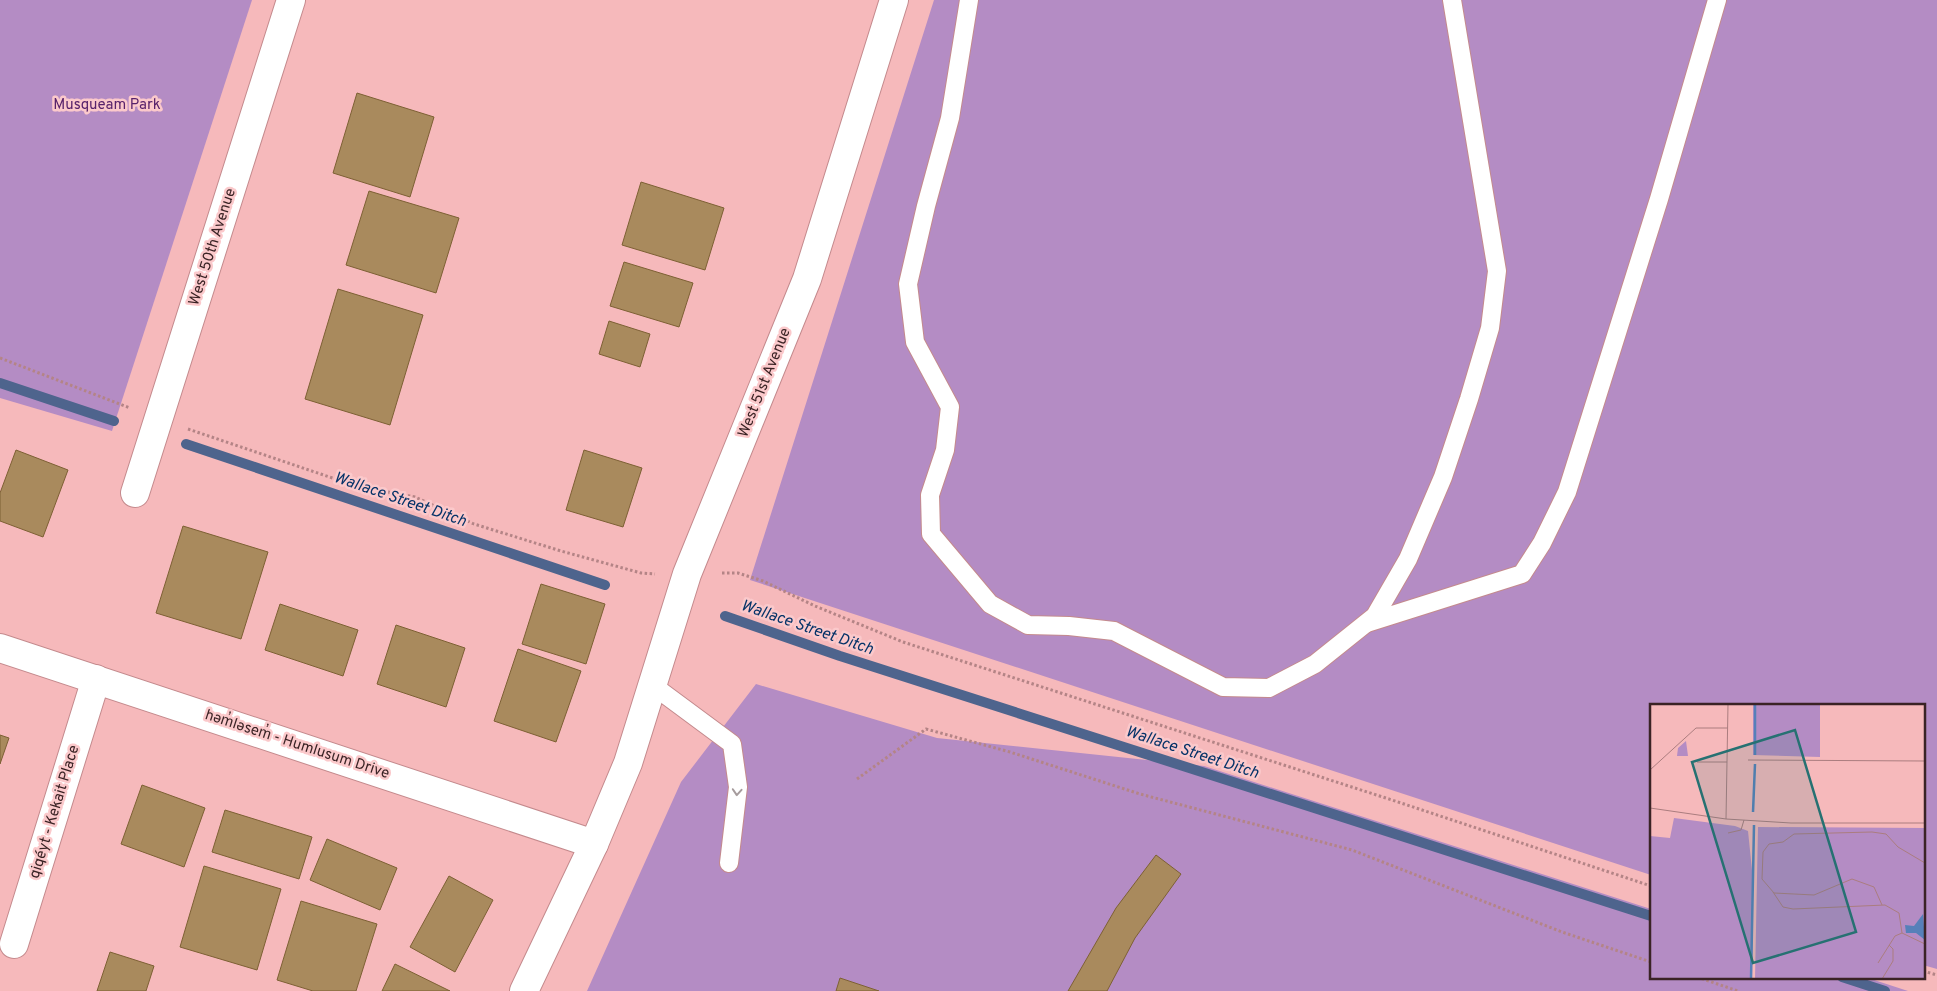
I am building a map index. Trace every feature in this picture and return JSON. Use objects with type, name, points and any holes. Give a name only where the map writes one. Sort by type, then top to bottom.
[{"type":"street","name":"West 50th Avenue","points":[[134,493],[291,0]]},
{"type":"street","name":"West 51st Avenue","points":[[524,991],[594,844],[628,763],[651,684],[687,574],[807,279],[894,0]]},
{"type":"street","name":"həm̓ləsem̓ - Humlusum Drive","points":[[0,648],[594,844]]},
{"type":"street","name":"qiqéyt - Kekait Place","points":[[14,944],[96,679]]},
{"type":"lane","points":[[969,0],[950,118],[926,206],[908,284],[915,342],[950,407],[944,450],[930,495],[931,534],[990,604],[1028,626],[1069,626],[1114,632],[1223,687],[1269,688],[1315,664],[1375,616],[1408,559],[1443,476],[1490,328],[1497,271],[1452,0]]},
{"type":"lane","points":[[1366,623],[1522,574],[1542,543],[1567,492],[1659,198],[1717,0]]},
{"type":"lane","points":[[651,684],[732,744],[738,787],[729,863]]},
{"type":"path","points":[[0,358],[158,419],[356,486],[415,497],[474,524],[544,546],[641,573],[662,574]]},
{"type":"path","points":[[718,573],[738,573],[755,578],[815,606],[903,642],[1650,886]]},
{"type":"path","points":[[857,779],[926,729],[1010,752],[1140,794],[1352,850],[1562,932],[1650,962]]},
{"type":"path","points":[[1924,971],[1937,975]]},
{"type":"path","points":[[1700,978],[1738,991]]},
{"type":"green space","name":"Musqueam Park","points":[[0,0],[252,0],[112,431],[0,398]]},
{"type":"green space","points":[[934,0],[1937,0],[1937,969],[1924,965],[1924,704],[1650,704],[1650,875],[750,580]]},
{"type":"green space","points":[[756,684],[937,738],[1204,766],[1650,909],[1650,978],[1868,978],[1908,991],[587,991],[681,782]]},
{"type":"building","points":[[357,93],[434,117],[410,197],[333,173]]},
{"type":"building","points":[[641,182],[724,208],[705,270],[622,245]]},
{"type":"building","points":[[369,191],[459,218],[436,293],[346,265]]},
{"type":"building","points":[[624,262],[693,283],[679,327],[610,306]]},
{"type":"building","points":[[338,289],[423,315],[390,425],[305,399]]},
{"type":"building","points":[[609,321],[650,334],[640,367],[599,354]]},
{"type":"building","points":[[16,450],[68,470],[43,537],[0,521],[0,493]]},
{"type":"building","points":[[584,450],[642,468],[623,527],[566,510]]},
{"type":"building","points":[[183,526],[268,552],[241,639],[156,613]]},
{"type":"building","points":[[541,584],[605,604],[586,664],[522,644]]},
{"type":"building","points":[[280,604],[358,630],[343,676],[265,650]]},
{"type":"building","points":[[396,625],[465,648],[446,707],[377,684]]},
{"type":"building","points":[[518,649],[581,671],[556,742],[494,721]]},
{"type":"building","points":[[0,735],[9,738],[0,764]]},
{"type":"building","points":[[142,785],[205,808],[184,867],[121,844]]},
{"type":"building","points":[[225,810],[312,837],[299,879],[212,852]]},
{"type":"building","points":[[327,839],[397,868],[380,910],[310,880]]},
{"type":"building","points":[[1156,855],[1181,874],[1135,938],[1107,991],[1068,991],[1116,908]]},
{"type":"building","points":[[204,866],[281,889],[257,970],[180,947]]},
{"type":"building","points":[[449,876],[493,900],[455,972],[410,947]]},
{"type":"building","points":[[301,901],[377,924],[356,991],[313,991],[277,980]]},
{"type":"building","points":[[110,952],[154,966],[146,991],[97,991]]},
{"type":"building","points":[[395,964],[450,991],[382,991]]},
{"type":"building","points":[[840,978],[879,991],[836,991]]},
{"type":"waterway","name":"Wallace Street Ditch","points":[[0,383],[114,421]]},
{"type":"waterway","name":"Wallace Street Ditch","points":[[186,444],[605,585]]},
{"type":"waterway","name":"Wallace Street Ditch","points":[[725,616],[840,656],[1650,916]]},
{"type":"waterway","name":"Wallace Street Ditch","points":[[1845,978],[1885,991]]}]
